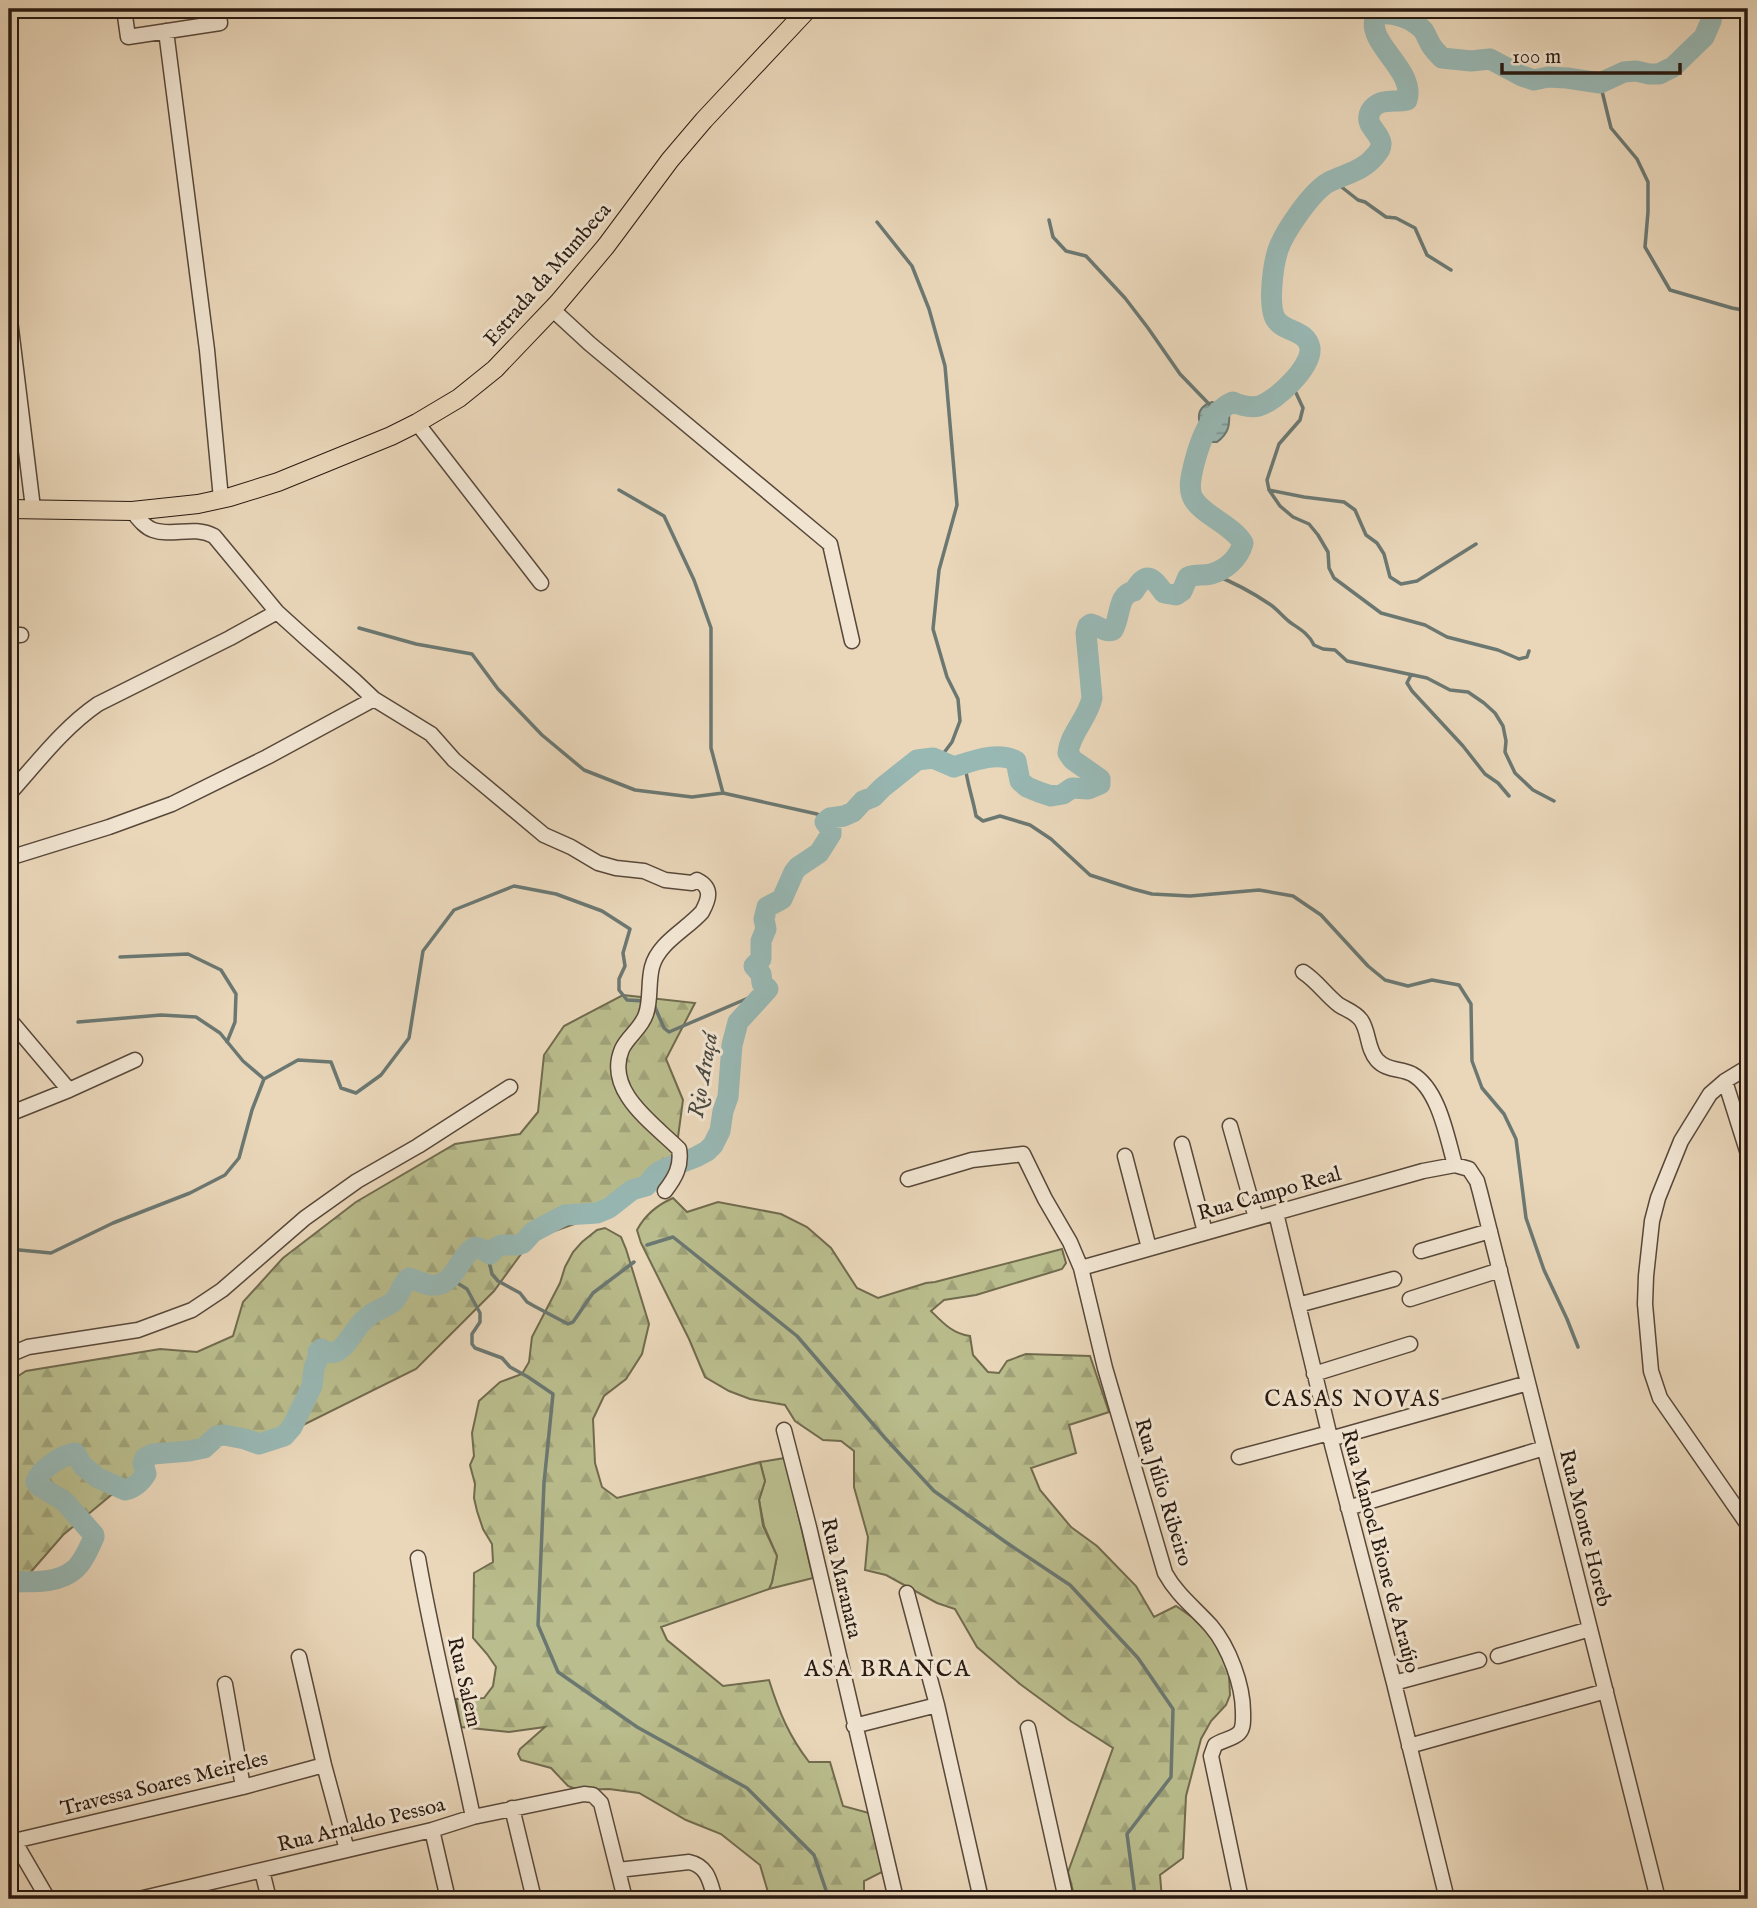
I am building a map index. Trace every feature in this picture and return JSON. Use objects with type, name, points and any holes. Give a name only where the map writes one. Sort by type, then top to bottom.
[{"type":"main road","name":"Estrada da Mumbeca","points":[[9,509],[132,511],[221,499],[278,482],[391,436],[459,398],[495,369],[552,309],[606,246],[687,140],[808,9]]},
{"type":"street","points":[[124,9],[128,37],[220,23],[218,9]]},
{"type":"street","points":[[166,31],[207,350],[221,499]]},
{"type":"street","points":[[552,309],[590,344],[830,544],[852,641]]},
{"type":"street","points":[[9,312],[14,391],[33,508]]},
{"type":"street","points":[[417,423],[541,583]]},
{"type":"street","points":[[132,511],[152,530],[196,530],[214,536],[277,612],[374,699],[431,734],[454,761],[544,835],[598,863],[644,871],[665,880],[692,883],[697,880],[706,886],[708,892],[702,912],[659,952],[651,970],[647,1009],[640,1026],[626,1041],[618,1065],[620,1082],[628,1097],[679,1149],[680,1161],[676,1177],[665,1191]]},
{"type":"street","points":[[9,793],[65,730],[83,714],[277,612]]},
{"type":"street","points":[[9,858],[172,804],[374,699]]},
{"type":"street","name":"Rua Monte Horeb","points":[[1303,972],[1339,1005],[1353,1012],[1363,1022],[1368,1043],[1377,1060],[1391,1070],[1411,1074],[1428,1088],[1462,1167],[1477,1181],[1658,1899]]},
{"type":"street","points":[[9,1019],[69,1090]]},
{"type":"street","points":[[9,1114],[135,1060]]},
{"type":"street","points":[[1748,1067],[1710,1094],[1681,1141],[1658,1198],[1652,1221],[1646,1304],[1651,1371],[1660,1398],[1748,1525]]},
{"type":"street","points":[[1725,1081],[1748,1154]]},
{"type":"street","points":[[9,1355],[28,1348],[138,1330],[192,1310],[222,1290],[305,1218],[357,1181],[418,1146],[510,1087]]},
{"type":"street","points":[[1230,1126],[1256,1218]]},
{"type":"street","points":[[1182,1144],[1205,1233]]},
{"type":"street","points":[[908,1179],[972,1160],[1023,1154],[1081,1268]]},
{"type":"street","points":[[1125,1156],[1149,1248]]},
{"type":"street","name":"Rua Campo Real","points":[[1081,1268],[1430,1169],[1462,1167]]},
{"type":"street","name":"Rua Manoel Bione de Araújo","points":[[1276,1213],[1447,1899]]},
{"type":"street","points":[[1421,1251],[1490,1231]]},
{"type":"street","name":"Rua Júlio Ribeiro","points":[[1081,1268],[1105,1368],[1165,1573],[1185,1601],[1213,1628],[1229,1655],[1243,1699],[1242,1729],[1239,1734],[1215,1745],[1211,1756],[1241,1899]]},
{"type":"street","points":[[1410,1299],[1500,1270]]},
{"type":"street","points":[[1298,1305],[1394,1279]]},
{"type":"street","points":[[1314,1374],[1410,1344]]},
{"type":"street","points":[[1239,1457],[1330,1436],[1528,1383]]},
{"type":"street","name":"Rua Maranata","points":[[784,1430],[896,1899]]},
{"type":"street","points":[[1348,1508],[1544,1448]]},
{"type":"street","name":"Rua Salem","points":[[418,1558],[473,1816]]},
{"type":"street","points":[[907,1593],[937,1704],[981,1899]]},
{"type":"street","points":[[1498,1656],[1590,1629]]},
{"type":"street","points":[[299,1657],[347,1850]]},
{"type":"street","points":[[1394,1683],[1479,1660]]},
{"type":"street","points":[[225,1684],[243,1787]]},
{"type":"street","points":[[1409,1746],[1606,1691]]},
{"type":"street","points":[[854,1726],[937,1704]]},
{"type":"street","points":[[1028,1728],[1066,1899]]},
{"type":"street","name":"Travessa Soares Meireles","points":[[11,1836],[243,1787],[324,1765]]},
{"type":"street","name":"Rua Arnaldo Pessoa","points":[[139,1899],[432,1830],[473,1816],[577,1795],[593,1795],[601,1803],[618,1870]]},
{"type":"street","points":[[512,1808],[534,1899]]},
{"type":"street","points":[[432,1830],[448,1899]]},
{"type":"street","points":[[11,1836],[48,1899]]},
{"type":"street","points":[[625,1899],[618,1870],[689,1862],[698,1864],[705,1870],[715,1899]]},
{"type":"street","points":[[262,1871],[270,1899]]},
{"type":"green space","points":[[623,995],[695,1003],[666,1059],[683,1100],[676,1152],[617,1209],[532,1239],[494,1291],[416,1369],[277,1438],[168,1448],[63,1535],[9,1597],[9,1382],[26,1371],[160,1349],[197,1352],[233,1336],[243,1302],[283,1258],[356,1202],[455,1144],[520,1134],[538,1112],[544,1055],[564,1026]]},
{"type":"green space","points":[[673,1198],[687,1212],[718,1202],[781,1214],[807,1227],[831,1248],[857,1288],[878,1298],[926,1283],[1062,1249],[1066,1263],[1062,1269],[976,1295],[944,1300],[931,1311],[953,1330],[970,1336],[973,1355],[988,1372],[999,1373],[1007,1361],[1026,1354],[1090,1356],[1109,1412],[1069,1425],[1076,1453],[1031,1468],[1040,1490],[1071,1527],[1097,1546],[1136,1586],[1154,1617],[1176,1606],[1205,1626],[1219,1648],[1229,1675],[1230,1695],[1226,1705],[1211,1721],[1201,1739],[1186,1796],[1183,1858],[1160,1875],[1162,1899],[1075,1899],[1068,1872],[1113,1748],[1020,1684],[977,1647],[955,1609],[937,1603],[886,1575],[865,1570],[868,1537],[854,1487],[854,1451],[841,1441],[823,1440],[795,1421],[785,1405],[750,1399],[705,1377],[637,1230],[652,1211]]},
{"type":"green space","points":[[605,1228],[621,1237],[649,1324],[642,1354],[626,1379],[604,1396],[593,1419],[595,1463],[602,1487],[617,1498],[760,1462],[765,1481],[759,1500],[763,1526],[777,1556],[769,1589],[661,1627],[667,1640],[723,1686],[769,1680],[785,1723],[809,1762],[830,1762],[843,1806],[869,1813],[884,1871],[864,1881],[864,1899],[770,1899],[760,1865],[721,1834],[686,1820],[639,1793],[609,1789],[578,1790],[568,1786],[551,1768],[521,1760],[518,1754],[520,1749],[545,1727],[509,1732],[461,1727],[456,1699],[484,1698],[493,1686],[496,1667],[473,1638],[474,1573],[493,1562],[492,1544],[477,1511],[470,1465],[474,1456],[472,1433],[479,1401],[500,1382],[522,1374],[529,1362],[532,1337],[573,1252],[597,1230]]},
{"type":"green space","points":[[785,1458],[813,1578],[769,1589],[777,1556],[764,1526],[759,1500],[765,1481],[760,1462]]},
{"type":"water","points":[[1212,402],[1229,411],[1228,428],[1217,442],[1211,442],[1199,420],[1201,410]]},
{"type":"waterway","name":"Rio Araçá","points":[[9,1582],[42,1581],[67,1575],[86,1555],[94,1537],[64,1501],[36,1482],[42,1472],[58,1460],[75,1453],[83,1466],[98,1478],[125,1490],[142,1480],[146,1474],[143,1463],[145,1458],[153,1454],[204,1448],[217,1436],[224,1435],[259,1444],[284,1436],[292,1427],[312,1386],[318,1352],[321,1349],[333,1352],[343,1347],[359,1325],[394,1301],[409,1278],[438,1285],[451,1277],[464,1257],[475,1247],[490,1254],[502,1245],[523,1243],[533,1232],[565,1215],[597,1213],[609,1208],[632,1190],[646,1186],[662,1170],[707,1151],[720,1131],[728,1097],[732,1045],[738,1022],[768,989],[754,966],[761,959],[767,907],[782,899],[798,867],[819,853],[831,834],[825,822],[830,818],[853,812],[863,801],[873,797],[917,760],[933,758],[954,767],[985,758],[1009,758],[1016,761],[1020,781],[1027,787],[1051,796],[1063,794],[1072,788],[1088,789],[1100,784],[1100,779],[1073,760],[1068,753],[1092,698],[1086,633],[1088,626],[1091,624],[1104,630],[1113,630],[1122,601],[1142,580],[1149,578],[1164,593],[1176,595],[1182,591],[1188,577],[1222,570],[1231,563],[1241,548],[1243,543],[1238,536],[1201,508],[1192,496],[1190,484],[1194,464],[1203,436],[1218,413],[1233,402],[1252,407],[1274,398],[1292,382],[1309,356],[1310,348],[1304,337],[1283,326],[1275,318],[1272,294],[1274,265],[1286,233],[1315,194],[1329,182],[1365,165],[1379,151],[1380,139],[1369,121],[1372,109],[1383,102],[1407,100],[1408,89],[1404,78],[1377,36],[1374,25],[1376,15],[1395,15],[1413,22],[1423,30],[1442,58],[1471,61],[1490,59],[1534,80],[1548,77],[1600,83],[1624,72],[1659,74],[1673,67],[1704,37],[1713,9]]},
{"type":"waterway","points":[[1600,83],[1611,128],[1637,159],[1648,182],[1645,247],[1670,290],[1748,311]]},
{"type":"waterway","points":[[1334,181],[1386,217],[1396,218],[1415,228],[1427,255],[1451,270]]},
{"type":"waterway","points":[[1049,220],[1053,237],[1066,251],[1086,256],[1125,298],[1180,374],[1209,404]]},
{"type":"waterway","points":[[877,222],[912,266],[929,309],[945,366],[957,505],[939,570],[933,629],[947,677],[958,699],[960,721],[952,742],[936,760]]},
{"type":"waterway","points":[[1291,382],[1303,408],[1300,420],[1279,444],[1267,480],[1269,490],[1280,506],[1293,517],[1309,524],[1318,535],[1328,552],[1329,568],[1334,578],[1381,613],[1425,625],[1447,637],[1498,650],[1519,659],[1527,657],[1529,651]]},
{"type":"waterway","points":[[619,490],[664,516],[694,580],[711,628],[711,748],[723,793]]},
{"type":"waterway","points":[[1269,490],[1344,502],[1355,510],[1366,535],[1377,543],[1384,554],[1390,577],[1401,584],[1417,581],[1476,544]]},
{"type":"waterway","points":[[1212,574],[1264,600],[1304,632],[1314,645],[1335,650],[1347,661],[1427,678],[1450,690],[1468,692],[1495,713],[1503,726],[1505,752],[1515,773],[1533,790],[1554,801]]},
{"type":"waterway","points":[[359,628],[416,644],[472,654],[498,689],[542,735],[584,770],[635,790],[692,797],[723,793],[817,814],[827,820]]},
{"type":"waterway","points":[[1411,675],[1407,683],[1412,691],[1485,774],[1498,783],[1509,796]]},
{"type":"waterway","points":[[965,763],[976,816],[983,821],[1000,816],[1030,825],[1051,839],[1090,875],[1152,894],[1190,896],[1259,890],[1293,896],[1321,915],[1368,966],[1385,980],[1408,986],[1432,980],[1459,985],[1471,1004],[1472,1061],[1482,1088],[1504,1114],[1516,1139],[1526,1218],[1544,1270],[1578,1347]]},
{"type":"waterway","points":[[9,1249],[51,1253],[113,1223],[190,1193],[225,1175],[239,1158],[264,1079],[298,1060],[331,1062],[341,1088],[356,1093],[381,1075],[409,1038],[423,951],[454,910],[514,886],[556,894],[602,911],[630,929],[623,953],[625,966],[619,979],[619,990],[627,1000],[644,1001]]},
{"type":"waterway","points":[[120,957],[188,954],[221,970],[236,994],[235,1022],[227,1042]]},
{"type":"waterway","points":[[654,1005],[664,1028],[669,1032],[763,994]]},
{"type":"waterway","points":[[78,1022],[161,1015],[196,1017],[220,1033],[243,1061],[264,1079]]},
{"type":"waterway","points":[[647,1245],[673,1237],[797,1336],[934,1491],[1070,1585],[1138,1658],[1173,1709],[1171,1777],[1127,1834],[1137,1899]]},
{"type":"waterway","points":[[487,1253],[492,1274],[498,1281],[520,1293],[527,1302],[568,1324],[573,1322],[593,1293],[634,1262]]},
{"type":"waterway","points":[[446,1282],[454,1281],[467,1289],[480,1313],[480,1322],[472,1334],[475,1348],[502,1358],[510,1367],[553,1394],[544,1483],[538,1625],[558,1672],[637,1727],[747,1788],[814,1855],[829,1899]]},
{"type":"district","name":"CASAS NOVAS","points":[[1353,1398]]},
{"type":"district","name":"ASA BRANCA","points":[[888,1668]]}]
